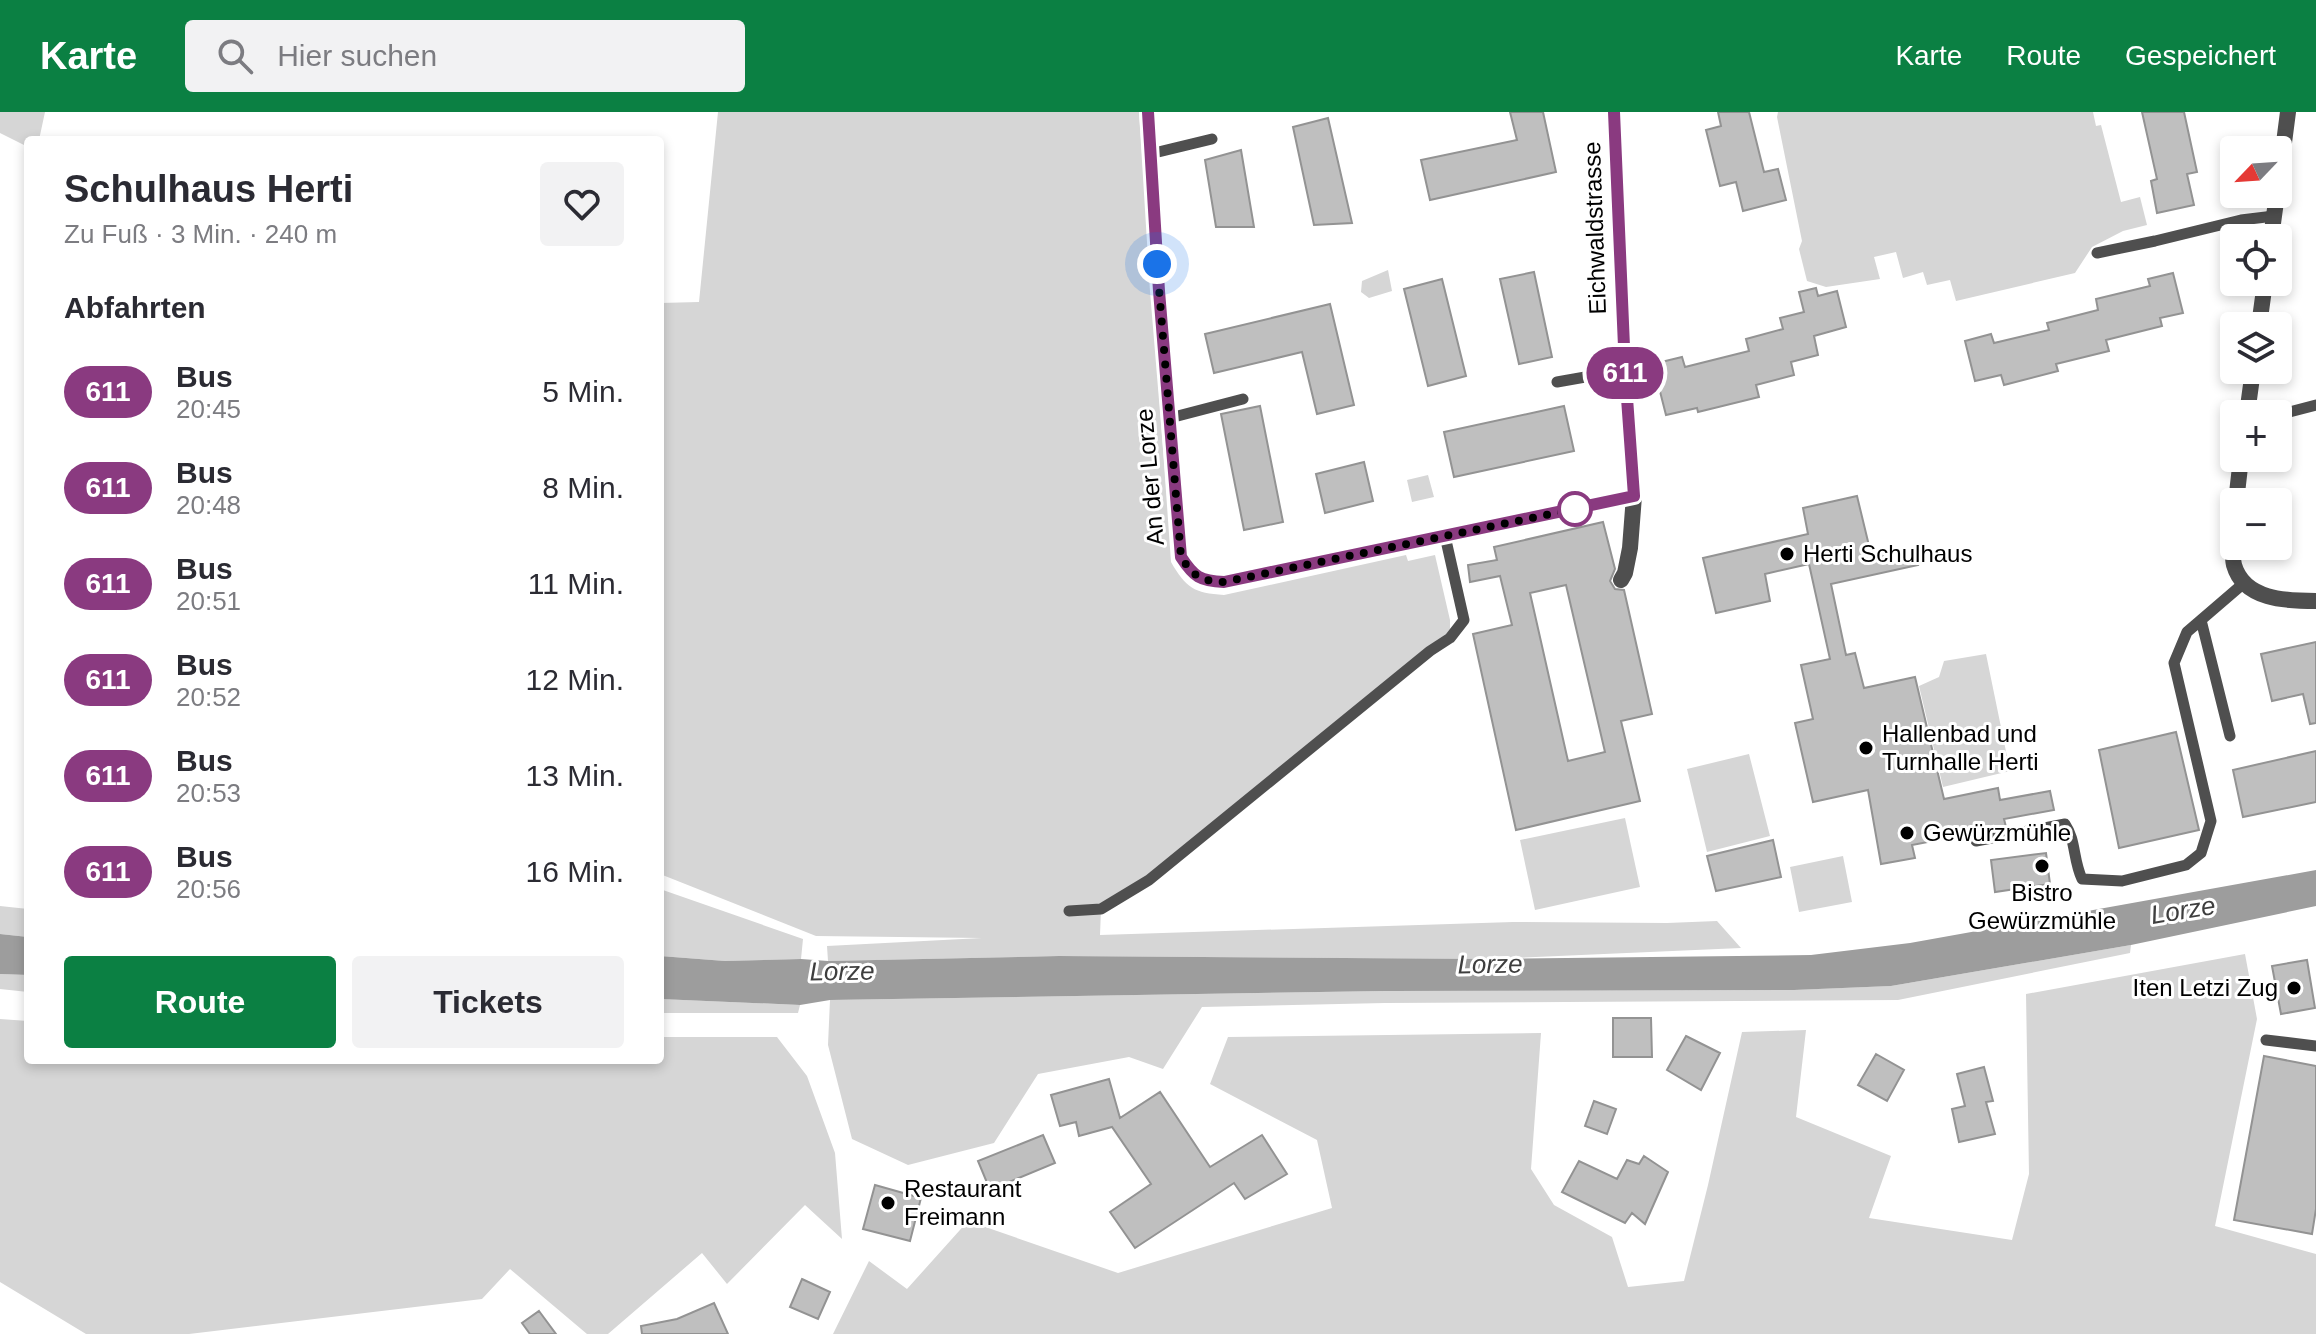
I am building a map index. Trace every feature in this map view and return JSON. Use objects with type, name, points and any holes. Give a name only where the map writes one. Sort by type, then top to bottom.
[{"type":"street","name":"An der Lorze","points":[[1148,112],[1181,557],[1191,573],[1207,581],[1224,582],[1634,496]]},
{"type":"street","name":"Eichwaldstrasse","points":[[1614,112],[1625,370],[1634,496],[1630,548],[1621,580]]},
{"type":"street","points":[[2285,136],[2288,112]]},
{"type":"street","points":[[2273,224],[2275,208]]},
{"type":"street","points":[[2234,560],[2244,583],[2265,597],[2313,601]]},
{"type":"lane","points":[[1150,154],[1212,139]]},
{"type":"lane","points":[[2097,253],[2241,220],[2274,216]]},
{"type":"lane","points":[[1557,382],[1625,370]]},
{"type":"lane","points":[[1170,418],[1243,399]]},
{"type":"lane","points":[[2292,411],[2316,405]]},
{"type":"lane","points":[[1069,911],[1101,909],[1149,880],[1430,651],[1450,638],[1464,620],[1445,536]]},
{"type":"lane","points":[[1976,841],[2065,824],[2071,833],[2075,865],[2082,879],[2094,881],[2122,881],[2186,865],[2201,853],[2211,821],[2174,663],[2187,632],[2244,583]]},
{"type":"lane","points":[[2201,620],[2230,736]]},
{"type":"lane","points":[[2266,1040],[2316,1046]]},
{"type":"shaded area","points":[[0,112],[45,112],[40,136],[24,136],[24,145],[0,133]]},
{"type":"shaded area","points":[[718,112],[1139,112],[1171,562],[1176,571],[1198,591],[1224,595],[1406,555],[1408,561],[1435,555],[1450,620],[1450,638],[1149,880],[1101,909],[1100,935],[1513,922],[1717,921],[1741,948],[1489,959],[1059,956],[828,961],[827,946],[982,938],[816,936],[664,876],[664,303],[699,302]]},
{"type":"shaded area","points":[[1778,112],[2093,112],[2096,126],[2101,125],[2121,202],[2140,197],[2147,225],[2123,231],[2092,247],[2075,273],[1956,301],[1950,280],[1927,285],[1923,272],[1903,278],[1896,252],[1874,257],[1880,279],[1826,287],[1807,281],[1799,249],[1802,241]]},
{"type":"shaded area","points":[[1388,270],[1392,291],[1369,298],[1361,292],[1362,281]]},
{"type":"shaded area","points":[[1428,475],[1434,497],[1412,502],[1407,480]]},
{"type":"shaded area","points":[[1986,654],[2010,771],[1943,787],[1919,686],[1939,677],[1944,661]]},
{"type":"shaded area","points":[[1749,754],[1770,836],[1707,852],[1687,769]]},
{"type":"shaded area","points":[[1625,818],[1640,887],[1535,910],[1520,840]]},
{"type":"shaded area","points":[[1843,856],[1852,902],[1799,912],[1790,867]]},
{"type":"shaded area","points":[[664,890],[803,939],[801,959],[725,961],[664,956]]},
{"type":"shaded area","points":[[0,906],[24,909],[24,937],[0,934]]},
{"type":"shaded area","points":[[2131,945],[2130,953],[1898,1000],[1202,1007],[1163,1069],[1129,1057],[1038,1074],[994,1143],[908,1165],[852,1139],[828,1045],[830,1000],[1384,991],[1793,990],[1891,986]]},
{"type":"shaded area","points":[[2245,954],[2257,1019],[2215,1226],[2316,1254],[2316,1334],[833,1334],[869,1261],[907,1289],[968,1221],[1118,1273],[1332,1208],[1317,1140],[1210,1084],[1228,1037],[1541,1033],[1531,1169],[1554,1205],[1612,1237],[1628,1287],[1684,1281],[1742,1032],[1806,1030],[1796,1117],[1891,1156],[1869,1218],[2012,1240],[2029,1174],[2026,994]]},
{"type":"shaded area","points":[[0,974],[24,975],[24,992],[0,989]]},
{"type":"shaded area","points":[[664,999],[800,1005],[798,1013],[664,1013]]},
{"type":"shaded area","points":[[0,1019],[24,1021],[24,1064],[664,1064],[664,1037],[777,1037],[807,1076],[835,1153],[842,1239],[805,1205],[727,1284],[702,1253],[608,1334],[587,1334],[510,1269],[482,1299],[189,1334],[86,1334],[0,1282]]},
{"type":"water","name":"Lorze","points":[[2316,870],[2316,906],[2131,945],[1891,986],[1794,990],[1384,991],[830,1000],[800,1005],[664,999],[664,956],[725,961],[1059,956],[1489,959],[1811,955],[1910,943]]},
{"type":"water","points":[[0,934],[24,937],[24,975],[0,974]]},
{"type":"building","points":[[1510,112],[1543,112],[1556,172],[1430,200],[1421,160],[1517,140]]},
{"type":"building","points":[[1718,112],[1749,112],[1764,172],[1778,169],[1786,200],[1743,211],[1736,182],[1720,186],[1706,130],[1721,126]]},
{"type":"building","points":[[2142,112],[2184,112],[2197,172],[2187,174],[2194,205],[2157,213],[2151,181],[2157,179]]},
{"type":"building","points":[[1328,118],[1352,223],[1314,225],[1293,127]]},
{"type":"building","points":[[1241,150],[1254,227],[1216,227],[1205,160]]},
{"type":"building","points":[[1534,272],[1552,357],[1519,364],[1500,279]]},
{"type":"building","points":[[2173,273],[2183,313],[2160,318],[2162,326],[2106,340],[2109,351],[2056,364],[2058,371],[2004,385],[2001,375],[1975,381],[1965,341],[1991,334],[1994,343],[2049,330],[2047,323],[2098,310],[2096,299],[2150,286],[2148,279]]},
{"type":"building","points":[[1442,279],[1466,376],[1428,386],[1404,289]]},
{"type":"building","points":[[1816,288],[1818,296],[1837,291],[1846,327],[1814,336],[1818,355],[1791,362],[1794,375],[1756,385],[1759,397],[1698,412],[1697,408],[1666,415],[1653,364],[1682,357],[1685,367],[1749,351],[1746,339],[1783,329],[1780,318],[1804,312],[1799,292]]},
{"type":"building","points":[[1330,304],[1354,405],[1317,414],[1302,352],[1214,373],[1205,334]]},
{"type":"building","points":[[1260,406],[1283,522],[1244,530],[1221,414]]},
{"type":"building","points":[[1564,406],[1574,451],[1454,477],[1444,432]]},
{"type":"building","points":[[1364,462],[1373,501],[1325,513],[1316,474]]},
{"type":"building","points":[[1857,496],[1872,558],[1914,549],[1918,565],[1831,584],[1846,655],[1855,653],[1864,688],[1915,677],[1944,799],[1998,788],[2000,800],[2050,791],[2054,810],[2004,819],[2006,827],[1912,845],[1915,858],[1881,864],[1868,790],[1813,802],[1795,723],[1813,719],[1801,665],[1830,659],[1809,564],[1765,574],[1770,601],[1716,613],[1703,558],[1808,534],[1803,508]]},
{"type":"building","points":[[1603,522],[1615,569],[1610,581],[1615,589],[1624,590],[1652,714],[1621,721],[1640,801],[1516,830],[1473,634],[1512,625],[1500,576],[1470,582],[1468,565],[1497,560],[1494,547]],"holes":[[[1566,585],[1605,752],[1568,761],[1530,593]]]},
{"type":"building","points":[[2316,642],[2316,723],[2310,724],[2303,694],[2272,701],[2261,654]]},
{"type":"building","points":[[2176,732],[2199,830],[2119,848],[2099,750]]},
{"type":"building","points":[[2316,751],[2316,802],[2243,817],[2233,770]]},
{"type":"building","points":[[1773,840],[1781,877],[1716,891],[1707,856]]},
{"type":"building","points":[[2046,853],[2050,884],[1995,892],[1991,860]]},
{"type":"building","points":[[2307,960],[2315,1008],[2281,1014],[2272,966]]},
{"type":"building","points":[[1613,1018],[1651,1018],[1652,1057],[1613,1057]]},
{"type":"building","points":[[1686,1036],[1720,1053],[1701,1090],[1667,1070]]},
{"type":"building","points":[[1876,1054],[1904,1070],[1887,1101],[1858,1085]]},
{"type":"building","points":[[2264,1056],[2316,1066],[2316,1209],[2312,1234],[2234,1220]]},
{"type":"building","points":[[1984,1067],[1993,1101],[1986,1102],[1995,1134],[1959,1142],[1952,1109],[1965,1106],[1957,1074]]},
{"type":"building","points":[[1109,1079],[1120,1118],[1160,1092],[1210,1167],[1262,1135],[1287,1174],[1245,1199],[1234,1183],[1135,1248],[1110,1212],[1151,1184],[1112,1127],[1079,1136],[1076,1122],[1060,1126],[1051,1095]]},
{"type":"building","points":[[1594,1101],[1616,1109],[1607,1134],[1585,1126]]},
{"type":"building","points":[[1043,1135],[1055,1163],[990,1190],[978,1161]]},
{"type":"building","points":[[1644,1156],[1668,1172],[1645,1224],[1632,1213],[1625,1223],[1562,1192],[1579,1161],[1617,1179],[1627,1160],[1639,1164]]},
{"type":"building","points":[[875,1185],[921,1198],[910,1241],[863,1229]]},
{"type":"building","points":[[802,1279],[830,1292],[818,1319],[790,1307]]},
{"type":"building","points":[[714,1303],[728,1334],[642,1334],[641,1326],[677,1319]]},
{"type":"building","points":[[539,1311],[556,1334],[530,1334],[522,1323]]},
{"type":"bus line","name":"611","points":[[1148,112],[1181,557],[1191,573],[1207,581],[1224,582],[1634,496],[1625,370],[1614,112]]},
{"type":"place","name":"Herti Schulhaus","points":[[1787,554]]},
{"type":"place","name":"Hallenbad und Turnhalle Herti","points":[[1866,748]]},
{"type":"place","name":"Gewürzmühle","points":[[1907,833]]},
{"type":"place","name":"Bistro Gewürzmühle","points":[[2042,866]]},
{"type":"place","name":"Iten Letzi Zug","points":[[2294,988]]},
{"type":"place","name":"Restaurant Freimann","points":[[888,1203]]},
{"type":"route","points":[[1157,264],[1181,557],[1191,573],[1207,581],[1224,582],[1575,509]]}]
